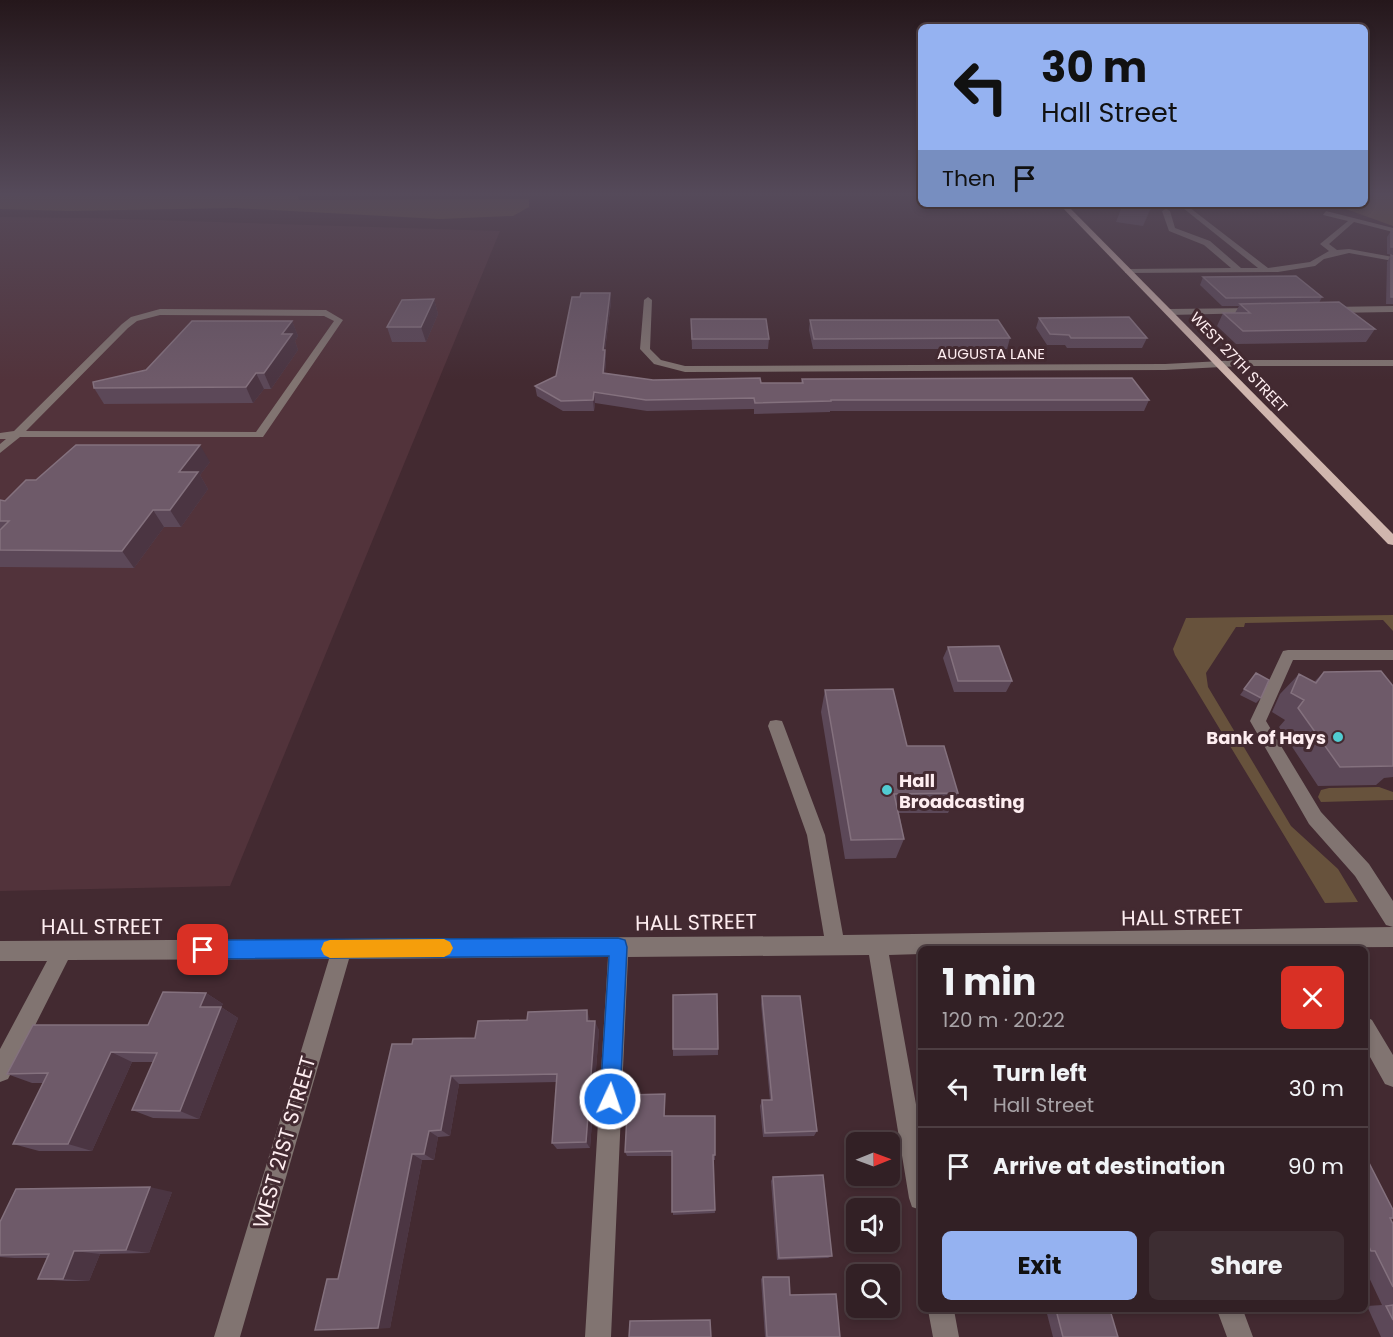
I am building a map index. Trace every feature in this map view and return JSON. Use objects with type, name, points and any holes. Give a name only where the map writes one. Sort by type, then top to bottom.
[{"type":"main road","name":"WEST 27TH STREET","points":[[1113,255],[1393,541]]},
{"type":"street","points":[[1222,255],[1240,271]]},
{"type":"street","points":[[1247,255],[1266,270]]},
{"type":"street","points":[[1128,271],[1266,270],[1312,264],[1325,255]]},
{"type":"street","points":[[1373,255],[1393,259]]},
{"type":"street","name":"AUGUSTA LANE","points":[[648,300],[645,349],[649,356],[668,366],[685,369],[1393,363]]},
{"type":"street","points":[[1314,310],[1393,309]]},
{"type":"street","points":[[1169,312],[1268,311]]},
{"type":"street","points":[[0,436],[17,435],[259,435],[339,320],[326,313],[160,312],[141,316],[125,326],[17,435],[0,450]]},
{"type":"street","points":[[1393,655],[1288,655],[1258,721],[1315,818],[1362,870],[1393,918]]},
{"type":"street","points":[[776,726],[816,835],[836,945]]},
{"type":"street","name":"HALL STREET","points":[[0,951],[1317,944],[1393,937]]},
{"type":"street","points":[[876,945],[918,1181]]},
{"type":"street","points":[[598,1337],[618,947]]},
{"type":"street","name":"WEST 21ST STREET","points":[[227,1337],[342,949]]},
{"type":"street","points":[[0,1071],[63,950]]},
{"type":"street","points":[[1368,1032],[1393,1076]]},
{"type":"street","points":[[941,1312],[946,1337]]},
{"type":"street","points":[[1231,1312],[1240,1337]]},
{"type":"shaded area","points":[[0,255],[490,255],[230,886],[0,891]]},
{"type":"shaded area","points":[[1393,615],[1393,631],[1383,620],[1245,623],[1244,627],[1236,627],[1206,673],[1208,687],[1291,826],[1338,869],[1358,902],[1325,903],[1173,649],[1186,618]]},
{"type":"shaded area","points":[[1379,787],[1393,792],[1393,800],[1321,802],[1318,797],[1321,790],[1329,788]]},
{"type":"building","points":[[1391,255],[1392,255],[1393,297],[1391,297]]},
{"type":"building","points":[[1296,276],[1322,297],[1226,298],[1203,277]]},
{"type":"building","points":[[581,293],[610,293],[603,350],[605,350],[603,373],[653,380],[760,378],[761,383],[803,383],[802,379],[1132,378],[1149,400],[831,400],[755,403],[754,398],[646,400],[594,392],[593,400],[561,401],[535,386],[556,376],[572,297],[580,297]]},
{"type":"building","points":[[434,299],[421,327],[387,327],[402,300]]},
{"type":"building","points":[[1339,302],[1375,329],[1243,331],[1223,313],[1250,313],[1240,304]]},
{"type":"building","points":[[1129,317],[1147,338],[1071,338],[1069,335],[1050,334],[1039,318]]},
{"type":"building","points":[[691,319],[766,319],[769,339],[692,339]]},
{"type":"building","points":[[810,320],[998,320],[1010,338],[814,339]]},
{"type":"building","points":[[192,321],[292,321],[282,334],[292,334],[264,373],[256,373],[246,387],[94,388],[93,382],[146,370]]},
{"type":"building","points":[[76,445],[200,445],[179,472],[198,472],[170,510],[153,510],[122,551],[0,550],[0,530],[9,521],[0,521],[0,500],[5,501],[26,480],[36,480]]},
{"type":"building","points":[[999,646],[1012,681],[958,681],[948,647]]},
{"type":"building","name":"Bank of Hays","points":[[1381,671],[1393,686],[1393,766],[1340,767],[1298,708],[1304,700],[1291,693],[1299,674],[1316,683],[1324,672]]},
{"type":"building","points":[[1256,673],[1269,680],[1261,698],[1244,689]]},
{"type":"building","name":"Hall Broadcasting","points":[[893,689],[907,746],[944,746],[958,793],[894,794],[904,839],[851,840],[825,690]]},
{"type":"building","points":[[163,992],[206,993],[200,1007],[221,1007],[180,1111],[132,1110],[157,1053],[111,1052],[68,1144],[13,1144],[48,1073],[7,1074],[33,1025],[148,1025]]},
{"type":"building","points":[[717,994],[718,1049],[673,1049],[673,995]]},
{"type":"building","points":[[762,996],[800,996],[817,1131],[765,1133],[762,1100],[772,1100]]},
{"type":"building","points":[[587,1010],[587,1021],[595,1021],[586,1142],[552,1143],[557,1074],[451,1076],[441,1130],[429,1131],[424,1154],[412,1154],[378,1328],[315,1330],[327,1279],[338,1279],[392,1044],[412,1044],[413,1039],[475,1038],[478,1021],[527,1020],[528,1012]]},
{"type":"building","points":[[665,1094],[664,1116],[715,1116],[715,1155],[713,1155],[715,1210],[672,1212],[672,1151],[625,1152],[628,1095]]},
{"type":"building","points":[[1368,1161],[1393,1210],[1393,1218],[1390,1218],[1393,1224],[1393,1287],[1375,1251],[1371,1251],[1368,1244]]},
{"type":"building","points":[[823,1175],[832,1256],[779,1258],[773,1177]]},
{"type":"building","points":[[150,1187],[126,1250],[74,1251],[63,1279],[38,1279],[49,1254],[0,1255],[0,1222],[16,1189]]},
{"type":"building","points":[[763,1277],[789,1277],[790,1295],[836,1294],[840,1337],[767,1337]]},
{"type":"building","points":[[1393,1305],[1393,1320],[1386,1306]]},
{"type":"building","points":[[1057,1312],[1111,1312],[1118,1337],[1063,1337]]},
{"type":"building","points":[[710,1320],[711,1337],[629,1337],[630,1321]]},
{"type":"slow traffic","points":[[330,949],[444,948]]},
{"type":"place","name":"Bank of Hays","points":[[1338,737]]},
{"type":"place","name":"Hall Broadcasting","points":[[887,790]]},
{"type":"route","points":[[203,950],[618,947],[610,1099]]}]
